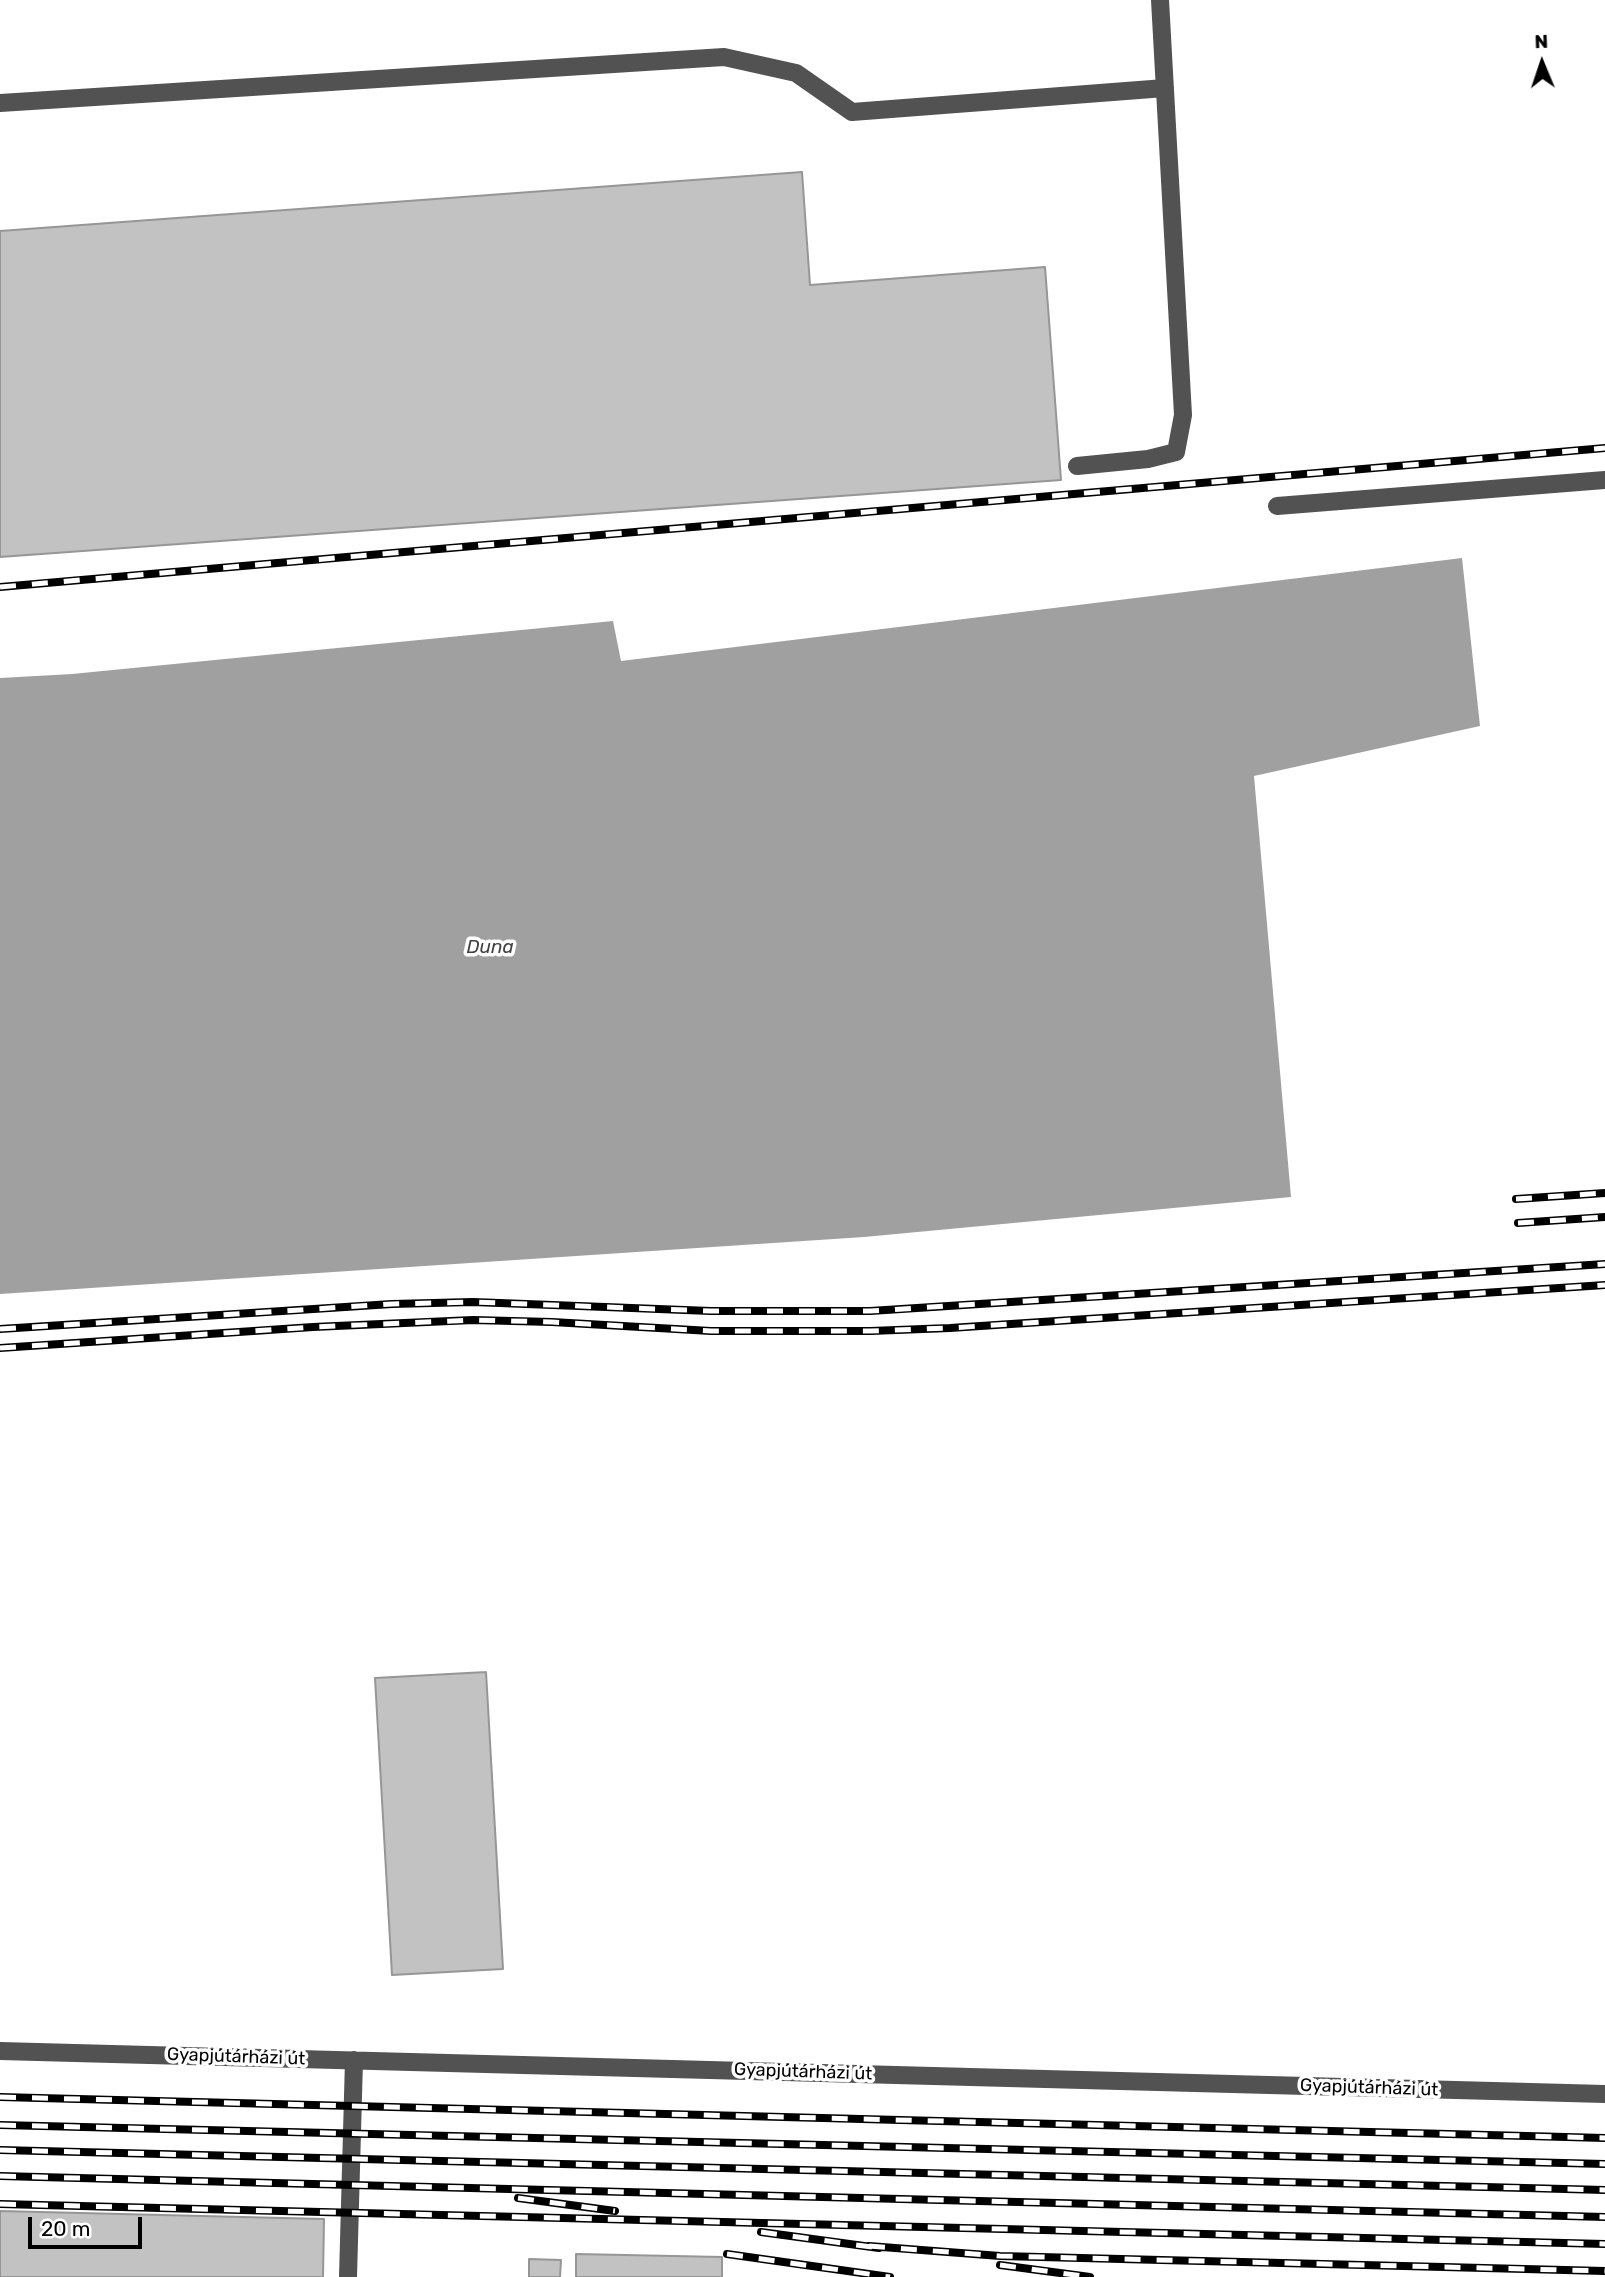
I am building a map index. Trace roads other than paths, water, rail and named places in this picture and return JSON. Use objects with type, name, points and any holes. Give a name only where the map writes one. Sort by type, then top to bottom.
[{"type":"lane","points":[[1077,466],[1148,460],[1176,452],[1183,415],[1160,0]]},
{"type":"lane","points":[[0,103],[724,57],[796,73],[852,112],[1165,88]]},
{"type":"lane","points":[[1277,506],[1605,480]]},
{"type":"lane","name":"Gyapjútárházi út","points":[[0,2050],[1605,2094]]},
{"type":"lane","points":[[348,2277],[354,2060]]},
{"type":"water","name":"Duna","points":[[1462,558],[1480,726],[1254,776],[1291,1197],[864,1237],[0,1294],[0,678],[72,674],[613,621],[621,661]]},
{"type":"railway","points":[[0,587],[1605,448]]},
{"type":"railway","points":[[1516,1199],[1605,1193]]},
{"type":"railway","points":[[1518,1223],[1605,1217]]},
{"type":"railway","points":[[0,1329],[392,1304],[473,1302],[711,1311],[870,1311],[1605,1264]]},
{"type":"railway","points":[[0,1348],[313,1327],[473,1320],[711,1331],[950,1328],[1605,1285]]},
{"type":"railway","points":[[0,2097],[1605,2138]]},
{"type":"railway","points":[[0,2125],[1605,2164]]},
{"type":"railway","points":[[0,2150],[1605,2190]]},
{"type":"railway","points":[[0,2176],[1605,2217]]},
{"type":"railway","points":[[518,2198],[615,2211]]},
{"type":"railway","points":[[0,2204],[1605,2244]]},
{"type":"railway","points":[[761,2232],[879,2248]]},
{"type":"railway","points":[[869,2246],[1000,2256],[1605,2271]]},
{"type":"railway","points":[[727,2254],[890,2277]]},
{"type":"railway","points":[[1000,2265],[1090,2277]]}]
